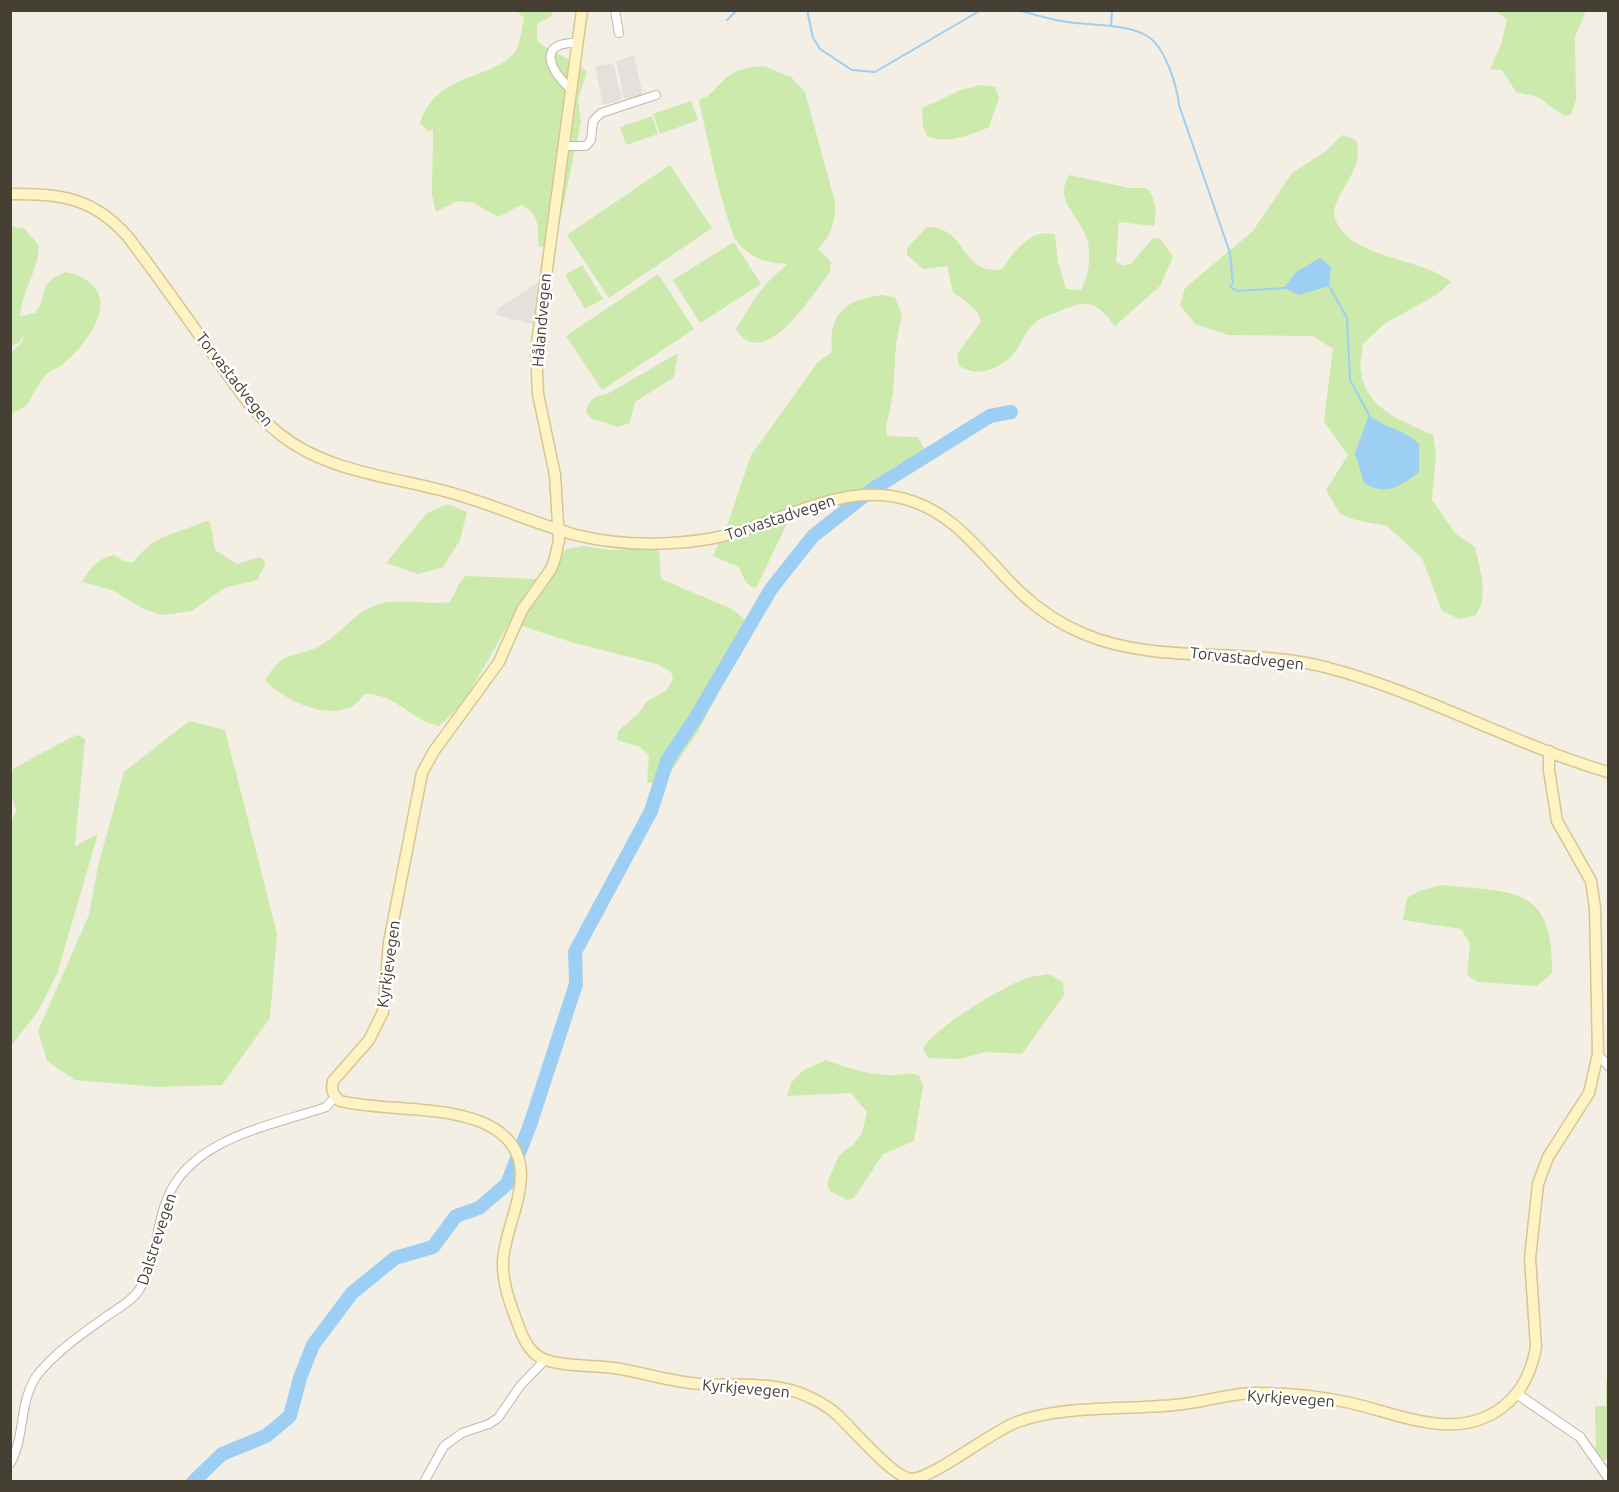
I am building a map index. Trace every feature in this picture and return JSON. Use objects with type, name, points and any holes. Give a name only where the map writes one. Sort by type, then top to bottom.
[{"type":"main road","name":"Hålandvegen","points":[[557,529],[553,464],[538,394],[535,363],[545,272],[565,146],[582,10]]},
{"type":"main road","name":"Torvastadvegen","points":[[10,194],[72,198],[90,205],[112,220],[140,253],[247,400],[269,425],[297,446],[346,468],[467,498],[557,529],[624,542],[682,542],[748,530],[844,497],[869,494],[897,497],[919,503],[950,521],[1034,605],[1085,634],[1134,647],[1262,657],[1322,666],[1376,684],[1608,772]]},
{"type":"main road","name":"Kyrkjevegen","points":[[335,1097],[333,1081],[369,1040],[382,1012],[389,942],[422,773],[434,751],[499,662],[522,610],[551,569],[558,545],[557,529]]},
{"type":"main road","name":"Kyrkjevegen","points":[[545,1360],[621,1369],[694,1384],[769,1387],[795,1391],[831,1409],[907,1480],[932,1470],[1011,1425],[1041,1416],[1179,1405],[1252,1393],[1324,1398],[1424,1422],[1458,1425],[1491,1415],[1517,1394],[1527,1378],[1536,1347],[1530,1258],[1538,1184],[1548,1157],[1589,1093],[1598,1054],[1595,908],[1591,881],[1557,821],[1548,751]]},
{"type":"main road","points":[[335,1097],[354,1104],[441,1113],[490,1126],[504,1136],[519,1164],[521,1183],[518,1209],[504,1247],[504,1282],[522,1336],[528,1347],[545,1360]]},
{"type":"street","points":[[615,10],[619,33]]},
{"type":"street","points":[[572,90],[552,65],[550,54],[553,47],[560,43],[578,43]]},
{"type":"street","points":[[565,146],[586,146],[591,140],[593,121],[601,113],[656,95]]},
{"type":"street","points":[[1598,1054],[1608,1066]]},
{"type":"street","name":"Dalstrevegen","points":[[10,1464],[20,1443],[24,1403],[37,1376],[60,1352],[139,1290],[167,1199],[183,1172],[191,1163],[231,1139],[326,1107],[335,1097]]},
{"type":"street","points":[[424,1482],[444,1446],[462,1432],[489,1424],[498,1418],[520,1386],[545,1360]]},
{"type":"street","points":[[1517,1394],[1580,1437],[1608,1477]]},
{"type":"green space","points":[[517,11],[554,11],[550,17],[537,24],[537,41],[587,72],[578,99],[581,122],[555,244],[539,247],[535,217],[532,212],[521,205],[498,217],[474,203],[457,201],[436,212],[432,195],[433,130],[428,131],[420,123],[429,106],[440,93],[453,84],[496,67],[516,50],[524,18]]},
{"type":"green space","points":[[1496,11],[1586,11],[1575,37],[1576,100],[1571,114],[1564,116],[1538,97],[1516,92],[1502,70],[1490,69],[1501,45],[1507,20]]},
{"type":"green space","points":[[764,66],[791,77],[805,92],[835,209],[829,233],[818,249],[831,262],[830,272],[787,326],[774,337],[760,342],[747,341],[736,329],[764,287],[788,264],[774,263],[755,257],[743,249],[733,234],[710,152],[699,100],[710,94],[733,73]]},
{"type":"green space","points":[[981,85],[995,87],[999,98],[989,127],[966,136],[950,139],[934,139],[927,136],[923,126],[922,108],[961,90]]},
{"type":"green space","points":[[691,101],[698,120],[660,134],[653,114]]},
{"type":"green space","points":[[652,116],[658,134],[626,145],[620,127]]},
{"type":"green space","points":[[1342,135],[1356,140],[1358,152],[1352,174],[1336,203],[1334,212],[1336,221],[1344,234],[1372,251],[1424,268],[1451,282],[1436,295],[1384,324],[1363,344],[1360,370],[1365,386],[1379,405],[1388,413],[1433,435],[1436,453],[1432,500],[1456,534],[1475,547],[1483,591],[1480,608],[1476,615],[1459,619],[1442,611],[1422,558],[1387,526],[1356,520],[1340,514],[1326,490],[1348,455],[1324,421],[1333,349],[1313,336],[1228,335],[1195,324],[1180,305],[1185,288],[1253,231],[1292,173],[1326,151]]},
{"type":"green space","points":[[670,165],[712,228],[609,298],[567,235]]},
{"type":"green space","points":[[1069,175],[1129,188],[1146,188],[1155,206],[1154,226],[1119,222],[1116,262],[1124,266],[1132,263],[1153,238],[1161,239],[1173,257],[1160,286],[1115,326],[1097,307],[1078,304],[1038,320],[1015,352],[1002,364],[979,372],[959,366],[957,354],[981,322],[978,313],[953,292],[947,266],[923,269],[907,255],[907,248],[927,227],[940,229],[950,234],[979,266],[1002,269],[1024,243],[1039,234],[1047,233],[1055,235],[1058,262],[1066,289],[1081,290],[1088,270],[1089,248],[1085,234],[1065,199],[1065,184]]},
{"type":"green space","points":[[11,227],[24,228],[39,246],[36,264],[20,316],[35,313],[40,306],[46,285],[66,272],[85,279],[96,289],[100,301],[99,314],[84,342],[62,365],[46,375],[27,405],[11,414],[11,352],[21,344],[24,335],[19,343],[11,346]]},
{"type":"green space","points":[[734,242],[761,284],[700,323],[673,280]]},
{"type":"green space","points":[[582,265],[603,299],[585,309],[565,275]]},
{"type":"green space","points":[[658,274],[694,329],[602,390],[566,336]]},
{"type":"green space","points":[[883,295],[895,298],[902,314],[896,344],[893,395],[886,427],[887,436],[918,437],[928,456],[892,475],[893,477],[790,517],[756,588],[750,586],[739,567],[713,556],[729,520],[751,455],[817,363],[832,352],[833,327],[842,310],[859,300]]},
{"type":"green space","points":[[678,353],[674,377],[635,402],[630,423],[618,427],[590,418],[586,411],[594,398],[607,394]]},
{"type":"green space","points":[[448,504],[467,512],[460,540],[443,567],[418,574],[386,563],[427,513]]},
{"type":"green space","points":[[206,521],[210,522],[215,550],[237,564],[259,557],[264,560],[265,565],[257,580],[224,588],[192,611],[162,615],[144,609],[112,590],[82,582],[91,569],[103,559],[114,555],[126,562],[134,562],[149,545]]},
{"type":"green space","points":[[583,546],[610,550],[654,548],[659,551],[661,579],[732,609],[745,620],[747,627],[741,655],[724,681],[699,730],[662,785],[647,782],[649,755],[640,747],[617,740],[618,731],[639,713],[647,701],[666,691],[673,679],[671,672],[657,664],[574,643],[510,622],[463,703],[439,726],[421,719],[394,702],[375,695],[365,694],[353,706],[341,710],[329,711],[305,706],[282,694],[265,680],[283,659],[309,651],[327,642],[357,616],[373,606],[391,602],[449,602],[466,576],[537,579],[566,549]]},
{"type":"green space","points":[[189,721],[225,730],[277,933],[270,1018],[222,1085],[157,1087],[75,1080],[47,1061],[38,1031],[89,915],[98,866],[124,772]]},
{"type":"green space","points":[[78,735],[85,739],[75,846],[97,834],[97,837],[57,974],[38,1011],[11,1046],[10,822],[17,811],[11,790],[13,769]]},
{"type":"green space","points":[[1440,885],[1507,893],[1523,898],[1536,908],[1545,922],[1550,944],[1552,973],[1537,986],[1478,982],[1467,975],[1470,944],[1461,929],[1403,920],[1407,898]]},
{"type":"green space","points":[[1049,974],[1063,982],[1064,995],[1022,1054],[986,1052],[960,1059],[928,1058],[923,1049],[929,1040],[954,1020],[1015,983],[1026,978]]},
{"type":"green space","points":[[826,1060],[871,1073],[919,1075],[923,1086],[914,1141],[883,1154],[854,1198],[847,1200],[830,1191],[827,1183],[839,1155],[853,1145],[862,1133],[867,1112],[851,1093],[787,1096],[791,1083],[802,1071]]},
{"type":"green space","points":[[1606,1382],[1608,1382],[1608,1459],[1600,1462],[1599,1453],[1596,1453],[1595,1406],[1606,1406]]},
{"type":"shaded area","points":[[634,55],[643,96],[624,100],[616,61]]},
{"type":"shaded area","points":[[614,65],[622,100],[603,105],[595,66]]},
{"type":"shaded area","points":[[539,282],[532,324],[496,315],[497,309]]},
{"type":"water","points":[[1320,258],[1331,267],[1329,286],[1299,295],[1284,288],[1296,272]]},
{"type":"water","points":[[1369,415],[1419,444],[1419,472],[1399,486],[1379,489],[1364,483],[1355,453]]},
{"type":"waterway","points":[[727,20],[737,10]]},
{"type":"waterway","points":[[807,10],[813,38],[820,49],[852,70],[875,72],[981,10]]},
{"type":"waterway","points":[[1017,10],[1071,23],[1128,29],[1147,36],[1153,41],[1165,57],[1173,77],[1179,105],[1230,253],[1233,283],[1230,287],[1237,291],[1284,288]]},
{"type":"waterway","points":[[1111,26],[1112,10]]},
{"type":"waterway","points":[[1329,286],[1347,318],[1350,380],[1369,415]]},
{"type":"waterway","points":[[193,1482],[222,1454],[266,1436],[290,1416],[300,1378],[313,1345],[352,1293],[395,1258],[433,1247],[456,1216],[479,1208],[507,1184],[530,1125],[576,984],[575,952],[651,811],[667,761],[695,719],[771,589],[813,536],[873,489],[990,416],[1011,412]]}]
